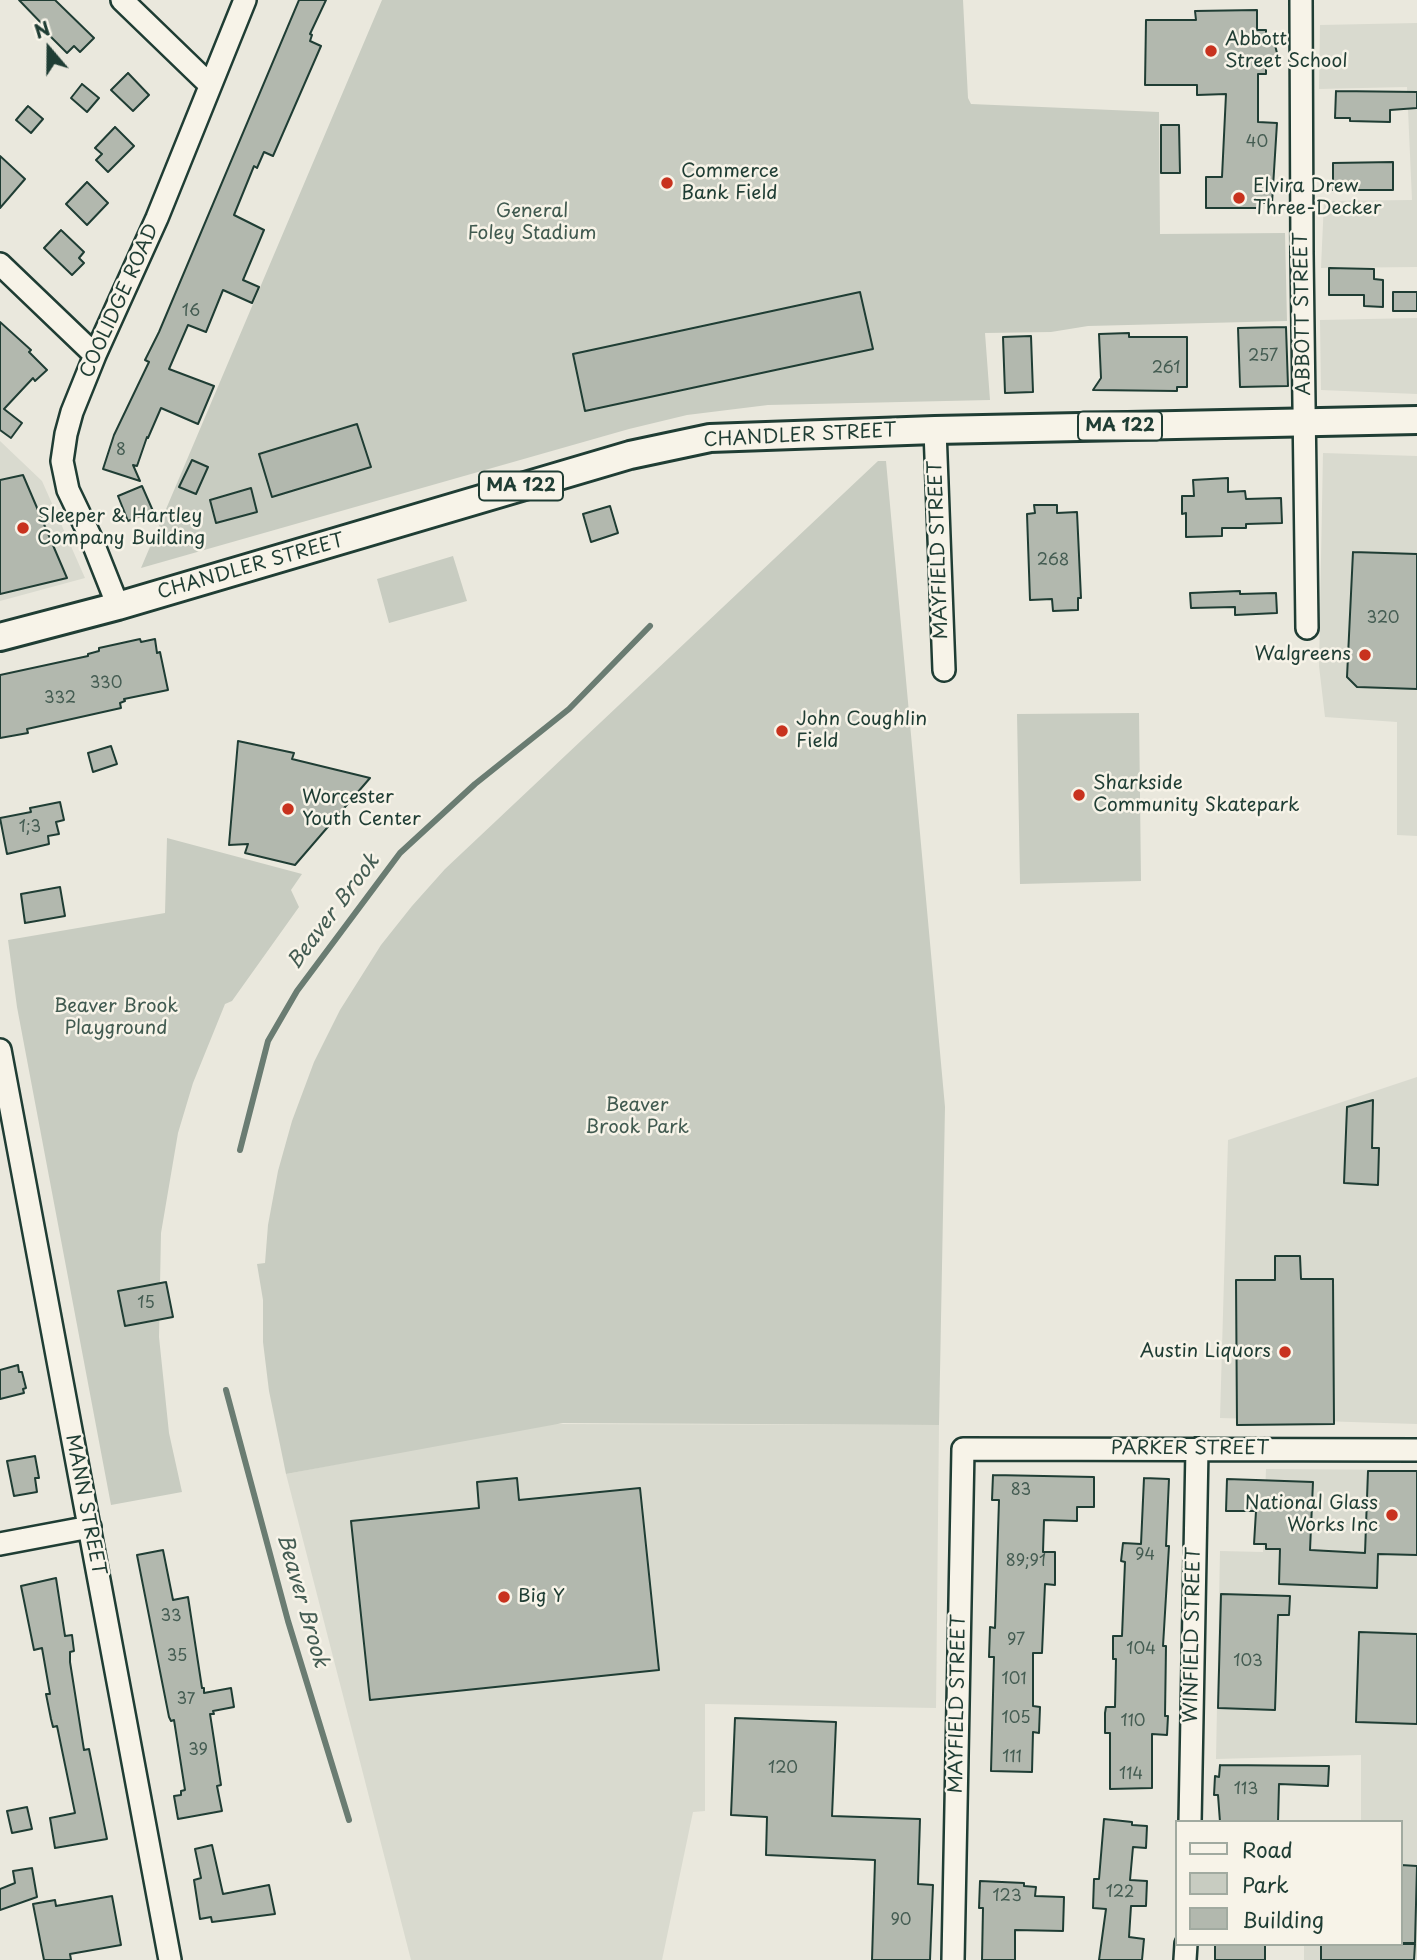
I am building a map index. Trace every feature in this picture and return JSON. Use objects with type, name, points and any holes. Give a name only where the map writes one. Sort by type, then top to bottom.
[{"type":"main road","name":"CHANDLER STREET","points":[[0,637],[118,606],[630,455],[710,438],[934,430],[1417,420]]},
{"type":"street","points":[[122,0],[210,85]]},
{"type":"street","name":"COOLIDGE ROAD","points":[[118,606],[91,538],[68,490],[62,461],[72,412],[157,218],[245,0]]},
{"type":"street","name":"ABBOTT STREET","points":[[1301,0],[1301,254],[1307,628]]},
{"type":"street","points":[[0,264],[95,355]]},
{"type":"street","name":"MAYFIELD STREET","points":[[934,430],[944,670]]},
{"type":"street","name":"MANN STREET","points":[[0,1050],[170,1960]]},
{"type":"street","name":"MAYFIELD STREET","points":[[953,1960],[963,1448]]},
{"type":"street","name":"PARKER STREET","points":[[963,1448],[1417,1450]]},
{"type":"street","name":"WINFIELD STREET","points":[[1190,1820],[1197,1449]]},
{"type":"street","points":[[0,1545],[90,1527]]},
{"type":"shaded area","points":[[1417,23],[1417,267],[1321,268],[1324,201],[1412,200],[1407,87],[1319,89],[1320,25]]},
{"type":"shaded area","points":[[1417,318],[1417,394],[1321,390],[1320,320]]},
{"type":"shaded area","name":"Sleeper & Hartley Company Building","points":[[0,441],[42,481],[85,578],[0,601]]},
{"type":"shaded area","points":[[1323,453],[1417,456],[1417,836],[1397,835],[1397,722],[1325,717],[1319,666]]},
{"type":"shaded area","points":[[1417,1077],[1417,1424],[1220,1418],[1228,1140]]},
{"type":"shaded area","points":[[544,1424],[939,1425],[936,1708],[705,1704],[705,1811],[693,1812],[662,1960],[411,1960],[286,1474]]},
{"type":"shaded area","points":[[1266,1469],[1417,1470],[1417,1960],[1304,1960],[1304,1946],[1403,1946],[1403,1820],[1361,1820],[1361,1755],[1216,1759],[1220,1551],[1263,1552]]},
{"type":"green space","name":"General Foley Stadium","points":[[382,0],[963,0],[968,98],[971,104],[1159,112],[1160,234],[1285,233],[1287,321],[1088,326],[1051,332],[985,333],[990,400],[768,405],[687,415],[629,429],[141,568]]},
{"type":"green space","name":"Beaver Brook Park","points":[[878,461],[886,461],[945,1107],[939,1425],[563,1423],[286,1474],[269,1391],[263,1342],[263,1300],[257,1264],[265,1263],[268,1225],[278,1171],[292,1121],[314,1062],[340,1010],[381,945],[445,869]]},
{"type":"green space","points":[[453,556],[467,601],[389,623],[377,579]]},
{"type":"green space","name":"Sharkside Community Skatepark","points":[[1139,713],[1141,881],[1020,884],[1017,714]]},
{"type":"green space","name":"Beaver Brook Playground","points":[[167,838],[302,874],[291,890],[299,907],[232,1001],[225,1004],[193,1083],[178,1133],[161,1233],[159,1337],[169,1433],[182,1492],[111,1505],[17,1007],[8,940],[165,913]]},
{"type":"building","points":[[19,0],[55,0],[94,38],[80,52],[74,46],[67,53]]},
{"type":"building","points":[[299,0],[326,0],[310,34],[310,41],[321,46],[273,156],[264,152],[257,168],[254,166],[234,215],[264,230],[243,280],[259,287],[252,303],[223,290],[206,332],[188,325],[169,369],[214,386],[198,424],[161,408],[137,466],[133,465],[140,481],[103,469],[114,435],[149,362],[145,360]]},
{"type":"building","name":"Abbott Street School","points":[[1257,10],[1257,30],[1266,30],[1266,40],[1275,45],[1277,53],[1274,60],[1266,65],[1266,74],[1258,74],[1258,122],[1277,123],[1272,203],[1260,203],[1260,208],[1206,208],[1206,177],[1222,177],[1226,94],[1197,95],[1197,85],[1145,85],[1146,20],[1196,20],[1195,11]]},
{"type":"building","points":[[128,73],[149,95],[133,111],[111,90]]},
{"type":"building","points":[[82,84],[99,98],[87,112],[71,98]]},
{"type":"building","points":[[1336,91],[1417,92],[1417,108],[1390,110],[1390,122],[1335,118]]},
{"type":"building","points":[[28,106],[43,119],[31,133],[16,120]]},
{"type":"building","points":[[1161,125],[1179,125],[1180,173],[1161,173]]},
{"type":"building","points":[[115,127],[134,146],[108,172],[96,160],[102,154],[95,148]]},
{"type":"building","points":[[0,156],[25,179],[0,208]]},
{"type":"building","points":[[1393,162],[1393,190],[1333,190],[1333,163]]},
{"type":"building","points":[[87,182],[108,203],[87,225],[66,204]]},
{"type":"building","points":[[61,230],[84,252],[79,258],[84,263],[72,275],[44,248]]},
{"type":"building","points":[[1329,268],[1374,269],[1374,279],[1383,280],[1383,307],[1364,306],[1364,295],[1329,295]]},
{"type":"building","points":[[860,292],[873,349],[585,411],[573,354]]},
{"type":"building","points":[[1393,292],[1417,292],[1417,311],[1393,311]]},
{"type":"building","points":[[0,322],[31,350],[29,352],[47,370],[35,381],[33,378],[4,409],[22,423],[11,438],[0,430]]},
{"type":"building","points":[[1286,327],[1288,386],[1240,387],[1238,328]]},
{"type":"building","points":[[1129,333],[1129,337],[1187,337],[1187,387],[1177,387],[1177,391],[1093,390],[1101,378],[1099,334]]},
{"type":"building","points":[[1031,336],[1033,392],[1005,393],[1003,337]]},
{"type":"building","points":[[357,424],[371,467],[272,497],[259,454]]},
{"type":"building","points":[[192,460],[208,467],[196,494],[179,487]]},
{"type":"building","name":"Sleeper & Hartley Company Building","points":[[23,475],[67,578],[0,594],[0,480]]},
{"type":"building","points":[[1228,478],[1228,492],[1245,491],[1246,499],[1281,498],[1282,523],[1222,528],[1222,536],[1186,537],[1186,513],[1182,514],[1182,496],[1194,496],[1193,480]]},
{"type":"building","points":[[142,486],[153,511],[128,521],[118,496]]},
{"type":"building","points":[[251,488],[257,512],[216,523],[210,500]]},
{"type":"building","points":[[1034,505],[1057,505],[1057,513],[1077,512],[1081,598],[1078,598],[1078,610],[1053,611],[1052,599],[1030,600],[1027,514],[1035,513]]},
{"type":"building","points":[[610,506],[618,533],[591,542],[583,514]]},
{"type":"building","name":"Walgreens","points":[[1353,552],[1417,554],[1417,689],[1357,687],[1347,677]]},
{"type":"building","points":[[1240,591],[1240,594],[1276,593],[1277,613],[1235,615],[1235,607],[1191,608],[1190,593]]},
{"type":"building","points":[[140,639],[141,642],[155,639],[168,690],[124,699],[125,701],[120,703],[121,708],[27,729],[28,733],[0,738],[0,675],[88,656],[99,651],[99,648]]},
{"type":"building","name":"Worcester Youth Center","points":[[238,741],[294,753],[292,759],[370,778],[295,865],[245,853],[248,844],[229,845]]},
{"type":"building","points":[[111,746],[117,764],[93,772],[88,753]]},
{"type":"building","points":[[60,802],[64,820],[56,822],[59,834],[48,836],[49,844],[7,854],[0,818],[31,812],[30,808]]},
{"type":"building","points":[[60,887],[65,916],[25,923],[21,894]]},
{"type":"building","points":[[1373,1100],[1372,1148],[1379,1148],[1378,1185],[1344,1183],[1347,1107]]},
{"type":"building","name":"Austin Liquors","points":[[1275,1256],[1300,1256],[1301,1279],[1333,1279],[1334,1424],[1237,1425],[1236,1280],[1275,1280]]},
{"type":"building","points":[[166,1282],[173,1317],[125,1326],[118,1291]]},
{"type":"building","points":[[18,1365],[26,1388],[23,1389],[24,1393],[0,1399],[0,1370]]},
{"type":"building","points":[[35,1456],[39,1478],[35,1478],[37,1492],[14,1496],[7,1461]]},
{"type":"building","name":"National Glass Works Inc","points":[[1368,1471],[1417,1471],[1417,1555],[1378,1554],[1377,1588],[1279,1584],[1280,1549],[1266,1549],[1266,1544],[1254,1544],[1256,1511],[1226,1511],[1227,1479],[1313,1482],[1310,1550],[1365,1553]]},
{"type":"building","points":[[993,1475],[1094,1477],[1094,1507],[1077,1507],[1077,1521],[1044,1520],[1043,1552],[1055,1552],[1055,1585],[1045,1584],[1042,1653],[1033,1653],[1033,1706],[1040,1707],[1039,1733],[1033,1732],[1032,1772],[991,1771],[994,1657],[989,1657],[990,1627],[995,1628],[999,1500],[992,1500]]},
{"type":"building","points":[[517,1478],[519,1500],[640,1488],[659,1670],[370,1700],[351,1521],[479,1508],[477,1482]]},
{"type":"building","points":[[1144,1478],[1169,1479],[1166,1546],[1169,1546],[1163,1646],[1166,1646],[1167,1735],[1152,1734],[1152,1788],[1110,1789],[1110,1733],[1105,1733],[1105,1713],[1106,1707],[1115,1707],[1116,1659],[1113,1659],[1113,1636],[1122,1636],[1125,1562],[1121,1561],[1123,1543],[1141,1544]]},
{"type":"building","points":[[163,1550],[173,1600],[188,1597],[204,1693],[231,1688],[234,1707],[210,1714],[221,1785],[217,1786],[222,1811],[178,1819],[174,1796],[181,1795],[181,1791],[185,1790],[174,1720],[171,1721],[169,1717],[137,1555]]},
{"type":"building","points":[[56,1578],[65,1636],[72,1635],[74,1651],[70,1652],[70,1662],[84,1750],[89,1749],[107,1839],[55,1848],[50,1818],[75,1813],[57,1726],[53,1727],[46,1694],[50,1694],[42,1648],[34,1650],[21,1586]]},
{"type":"building","points":[[1221,1594],[1290,1596],[1289,1615],[1278,1615],[1275,1710],[1218,1708]]},
{"type":"building","points":[[1359,1632],[1417,1634],[1417,1724],[1356,1722]]},
{"type":"building","points":[[735,1718],[836,1722],[832,1816],[920,1819],[918,1884],[933,1885],[930,1960],[872,1960],[875,1860],[766,1855],[767,1817],[731,1815]]},
{"type":"building","points":[[1220,1765],[1329,1766],[1328,1786],[1279,1784],[1278,1820],[1220,1820],[1218,1795],[1214,1795],[1215,1776],[1219,1777]]},
{"type":"building","points":[[27,1807],[32,1829],[12,1833],[7,1811]]},
{"type":"building","points":[[1104,1819],[1147,1826],[1146,1848],[1133,1847],[1130,1880],[1147,1881],[1146,1906],[1131,1906],[1129,1937],[1144,1939],[1142,1960],[1099,1960],[1106,1909],[1093,1908],[1094,1879],[1099,1879]]},
{"type":"building","points":[[212,1845],[223,1894],[269,1885],[275,1914],[212,1922],[211,1917],[200,1919],[194,1880],[201,1878],[195,1849]]},
{"type":"building","points":[[1403,1865],[1417,1866],[1415,1943],[1403,1943]]},
{"type":"building","points":[[32,1868],[37,1897],[0,1910],[0,1889],[15,1883],[13,1871]]},
{"type":"building","points":[[980,1881],[1024,1883],[1024,1886],[1036,1887],[1035,1896],[1064,1897],[1063,1931],[1015,1930],[1015,1960],[982,1960],[983,1908],[979,1908]]},
{"type":"building","points":[[112,1896],[121,1945],[70,1954],[71,1960],[44,1960],[33,1904],[55,1900],[56,1906]]},
{"type":"building","points":[[1415,1944],[1414,1960],[1321,1960],[1321,1946]]},
{"type":"building","points":[[1215,1946],[1265,1946],[1265,1960],[1215,1960]]},
{"type":"waterway","name":"Beaver Brook","points":[[240,1150],[268,1041],[297,991],[400,853],[475,784],[569,709],[650,626]]},
{"type":"waterway","name":"Beaver Brook","points":[[226,1390],[288,1621],[349,1820]]},
{"type":"place","name":"Abbott Street School","points":[[1211,51]]},
{"type":"place","name":"Commerce Bank Field","points":[[667,183]]},
{"type":"place","name":"Elvira Drew Three-Decker","points":[[1239,198]]},
{"type":"place","name":"Sleeper & Hartley Company Building","points":[[23,528]]},
{"type":"place","name":"Walgreens","points":[[1365,655]]},
{"type":"place","name":"John Coughlin Field","points":[[782,731]]},
{"type":"place","name":"Sharkside Community Skatepark","points":[[1079,795]]},
{"type":"place","name":"Worcester Youth Center","points":[[288,809]]},
{"type":"place","name":"Austin Liquors","points":[[1285,1352]]},
{"type":"place","name":"National Glass Works Inc","points":[[1392,1515]]},
{"type":"place","name":"Big Y","points":[[504,1597]]}]
